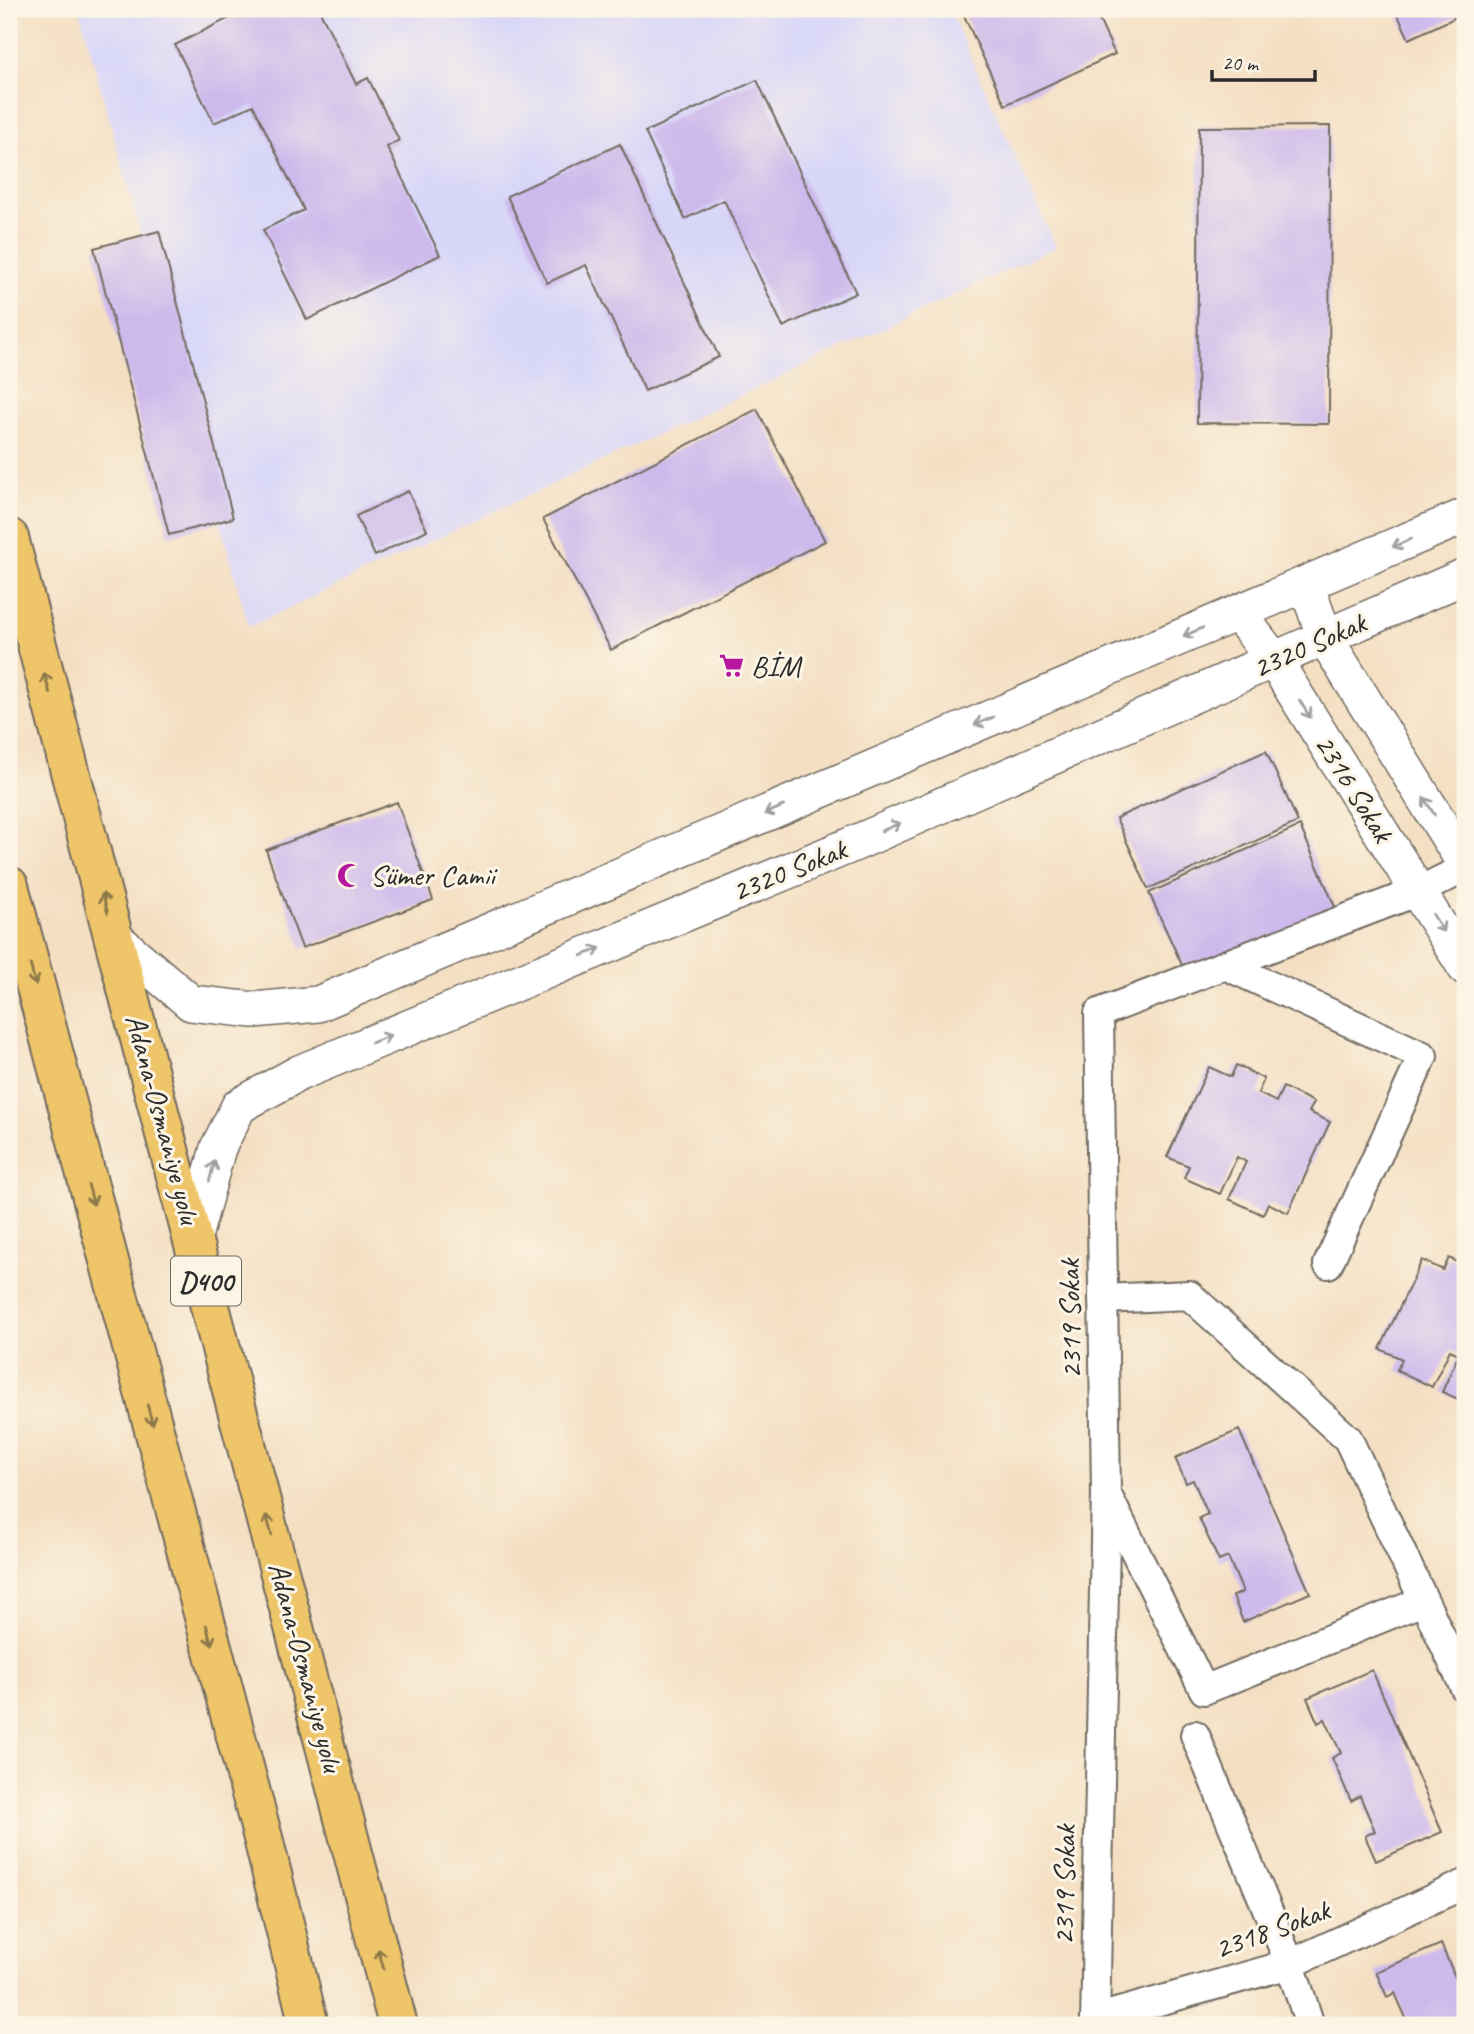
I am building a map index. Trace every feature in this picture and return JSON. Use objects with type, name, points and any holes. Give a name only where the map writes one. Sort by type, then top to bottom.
[{"type":"highway","name":"Adana-Osmaniye yolu","points":[[9,538],[398,2025]]},
{"type":"highway","points":[[9,888],[263,1838],[309,2025]]},
{"type":"street","name":"2320 Sokak","points":[[115,938],[191,1003],[254,1010],[318,1004],[1465,516]]},
{"type":"street","name":"2320 Sokak","points":[[194,1237],[218,1148],[239,1106],[299,1073],[851,845],[1465,576]]},
{"type":"street","name":"2316 Sokak","points":[[1306,584],[1325,638],[1465,866]]},
{"type":"street","name":"2316 Sokak","points":[[1238,613],[1274,660],[1465,967]]},
{"type":"street","name":"2319 Sokak","points":[[1095,2022],[1106,1492],[1099,1013],[1419,891],[1465,866]]},
{"type":"street","points":[[1225,965],[1423,1056],[1328,1264]]},
{"type":"street","points":[[1103,1299],[1189,1296],[1348,1439],[1465,1688]]},
{"type":"street","points":[[1106,1492],[1204,1690],[1423,1601]]},
{"type":"street","points":[[1195,1735],[1290,1964],[1310,2025]]},
{"type":"street","name":"2318 Sokak","points":[[1095,2022],[1290,1964],[1465,1884]]},
{"type":"shaded area","points":[[79,9],[949,9],[1056,247],[249,627]]},
{"type":"building","points":[[247,9],[319,9],[356,84],[368,78],[399,140],[387,147],[440,255],[307,320],[263,230],[304,210],[253,105],[214,123],[175,45]]},
{"type":"building","points":[[961,9],[1094,9],[1115,54],[1005,105]]},
{"type":"building","points":[[1395,9],[1465,9],[1465,13],[1409,39]]},
{"type":"building","points":[[757,80],[856,293],[783,327],[724,200],[685,219],[645,132]]},
{"type":"building","points":[[1330,126],[1329,424],[1197,423],[1199,127]]},
{"type":"building","points":[[620,144],[719,357],[645,391],[586,265],[547,283],[507,196]]},
{"type":"building","points":[[159,231],[233,518],[169,535],[94,248]]},
{"type":"building","points":[[757,409],[825,541],[611,650],[543,519]]},
{"type":"building","points":[[408,491],[427,530],[375,556],[356,516]]},
{"type":"building","points":[[1266,751],[1298,822],[1148,889],[1116,818]]},
{"type":"building","name":"Sümer Camii","points":[[397,802],[433,900],[302,948],[266,850]]},
{"type":"building","points":[[1300,826],[1336,909],[1187,976],[1149,893]]},
{"type":"building","points":[[1236,1065],[1264,1079],[1258,1093],[1276,1102],[1283,1087],[1314,1102],[1309,1112],[1330,1122],[1288,1213],[1268,1203],[1263,1215],[1229,1199],[1246,1162],[1237,1157],[1220,1194],[1184,1178],[1189,1166],[1167,1157],[1209,1067],[1231,1077]]},
{"type":"building","points":[[1449,1258],[1465,1266],[1465,1402],[1442,1392],[1459,1354],[1450,1350],[1432,1387],[1397,1370],[1402,1359],[1380,1349],[1422,1260],[1443,1270]]},
{"type":"building","points":[[1239,1430],[1310,1593],[1243,1622],[1233,1596],[1243,1592],[1228,1557],[1219,1561],[1199,1518],[1208,1514],[1193,1480],[1186,1483],[1175,1458]]},
{"type":"building","points":[[1372,1670],[1442,1832],[1376,1861],[1365,1836],[1375,1831],[1360,1796],[1351,1801],[1332,1758],[1341,1753],[1325,1719],[1318,1723],[1307,1698]]},
{"type":"building","points":[[1441,1944],[1465,2000],[1465,2025],[1409,2025],[1395,1993],[1387,1997],[1376,1972]]},
{"type":"place","name":"BİM","points":[[731,666]]},
{"type":"place","name":"Sümer Camii","points":[[350,875]]}]
